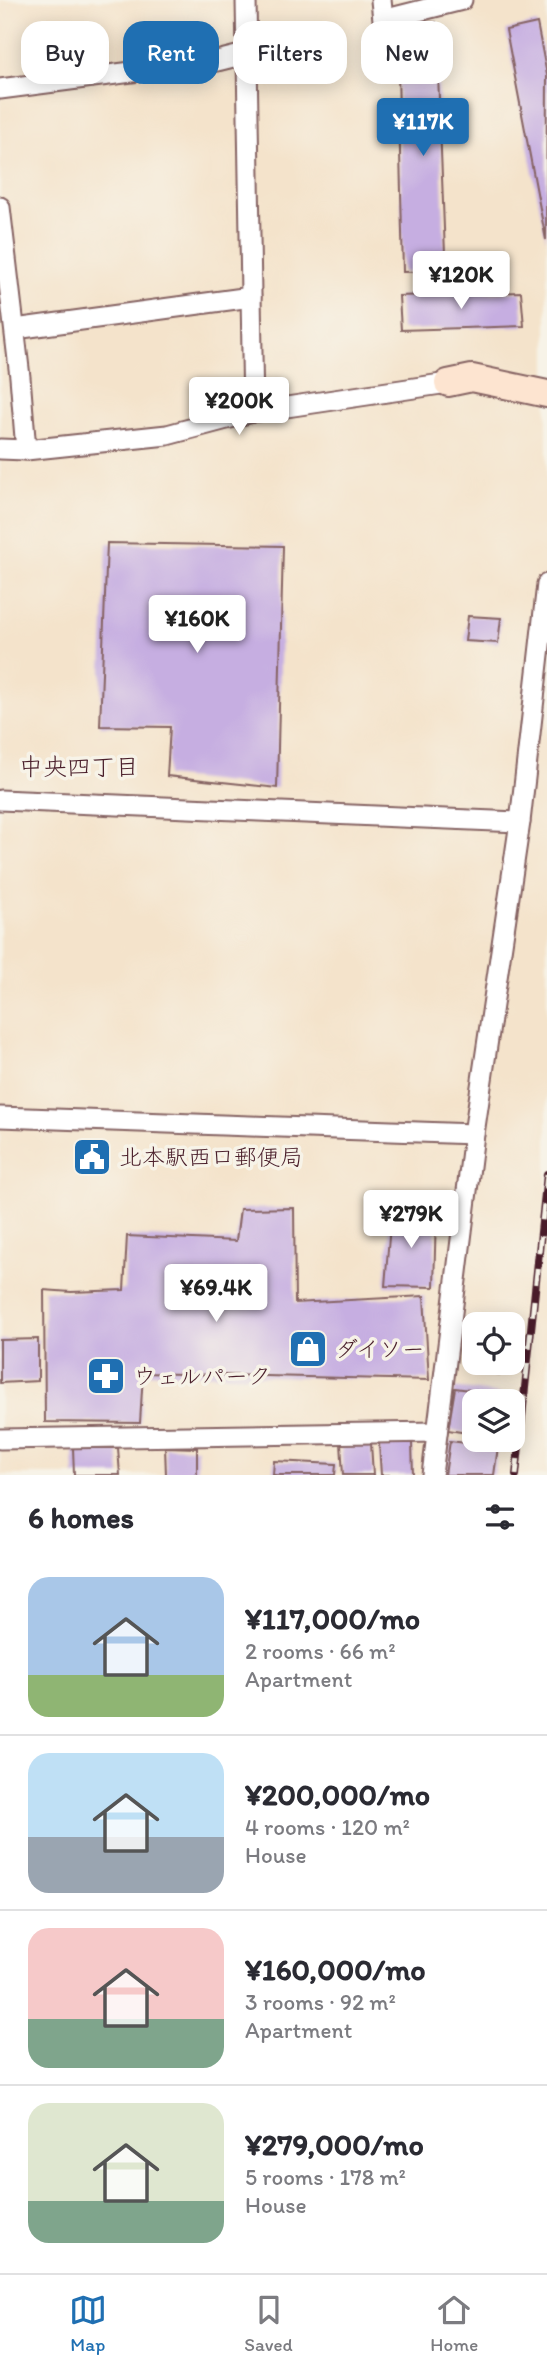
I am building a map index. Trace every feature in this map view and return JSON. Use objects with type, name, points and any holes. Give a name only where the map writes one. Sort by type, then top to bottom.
[{"type":"street","points":[[246,0],[246,21]]},
{"type":"street","points":[[381,0],[383,20],[462,0]]},
{"type":"street","points":[[0,89],[233,57]]},
{"type":"street","points":[[246,84],[254,412]]},
{"type":"street","points":[[0,206],[26,450]]},
{"type":"street","points":[[15,330],[251,297]]},
{"type":"street","points":[[0,449],[26,450],[167,435],[254,412],[472,378],[547,394]]},
{"type":"street","points":[[432,1475],[474,1134],[520,822],[547,584]]},
{"type":"street","points":[[0,800],[520,822]]},
{"type":"street","points":[[0,1117],[474,1134]]},
{"type":"street","points":[[0,1439],[437,1432]]},
{"type":"building","points":[[537,23],[547,75],[546,240],[506,30]]},
{"type":"building","points":[[398,84],[438,84],[445,254],[467,256],[466,280],[442,282],[441,271],[403,272]]},
{"type":"building","points":[[521,292],[524,326],[401,330],[399,296]]},
{"type":"building","points":[[107,543],[283,546],[277,788],[167,776],[170,727],[100,726]]},
{"type":"building","points":[[468,616],[501,618],[498,643],[465,641]]},
{"type":"building","points":[[294,1208],[295,1303],[424,1296],[429,1380],[143,1373],[140,1423],[45,1422],[44,1290],[124,1290],[127,1236],[236,1241],[240,1209]]},
{"type":"building","points":[[391,1212],[436,1215],[434,1287],[385,1286]]},
{"type":"building","points":[[38,1339],[38,1381],[0,1383],[0,1340]]},
{"type":"building","points":[[455,1388],[463,1389],[462,1432],[448,1430]]},
{"type":"building","points":[[450,1441],[462,1442],[462,1452],[497,1452],[494,1475],[445,1475]]},
{"type":"building","points":[[341,1443],[371,1443],[373,1475],[343,1475]]},
{"type":"building","points":[[379,1443],[412,1443],[413,1475],[381,1475]]},
{"type":"building","points":[[165,1447],[197,1448],[197,1475],[166,1475]]},
{"type":"building","points":[[73,1448],[118,1448],[120,1475],[74,1475]]},
{"type":"building","points":[[274,1461],[336,1464],[335,1475],[273,1475]]},
{"type":"railway","points":[[516,1475],[547,1174]]},
{"type":"place","name":"北本駅西口郵便局","points":[[92,1157]]},
{"type":"place","name":"ダイソー","points":[[308,1349]]},
{"type":"place","name":"ウェルパーク","points":[[106,1376]]},
{"type":"district","name":"中央四丁目","points":[[79,767]]}]
